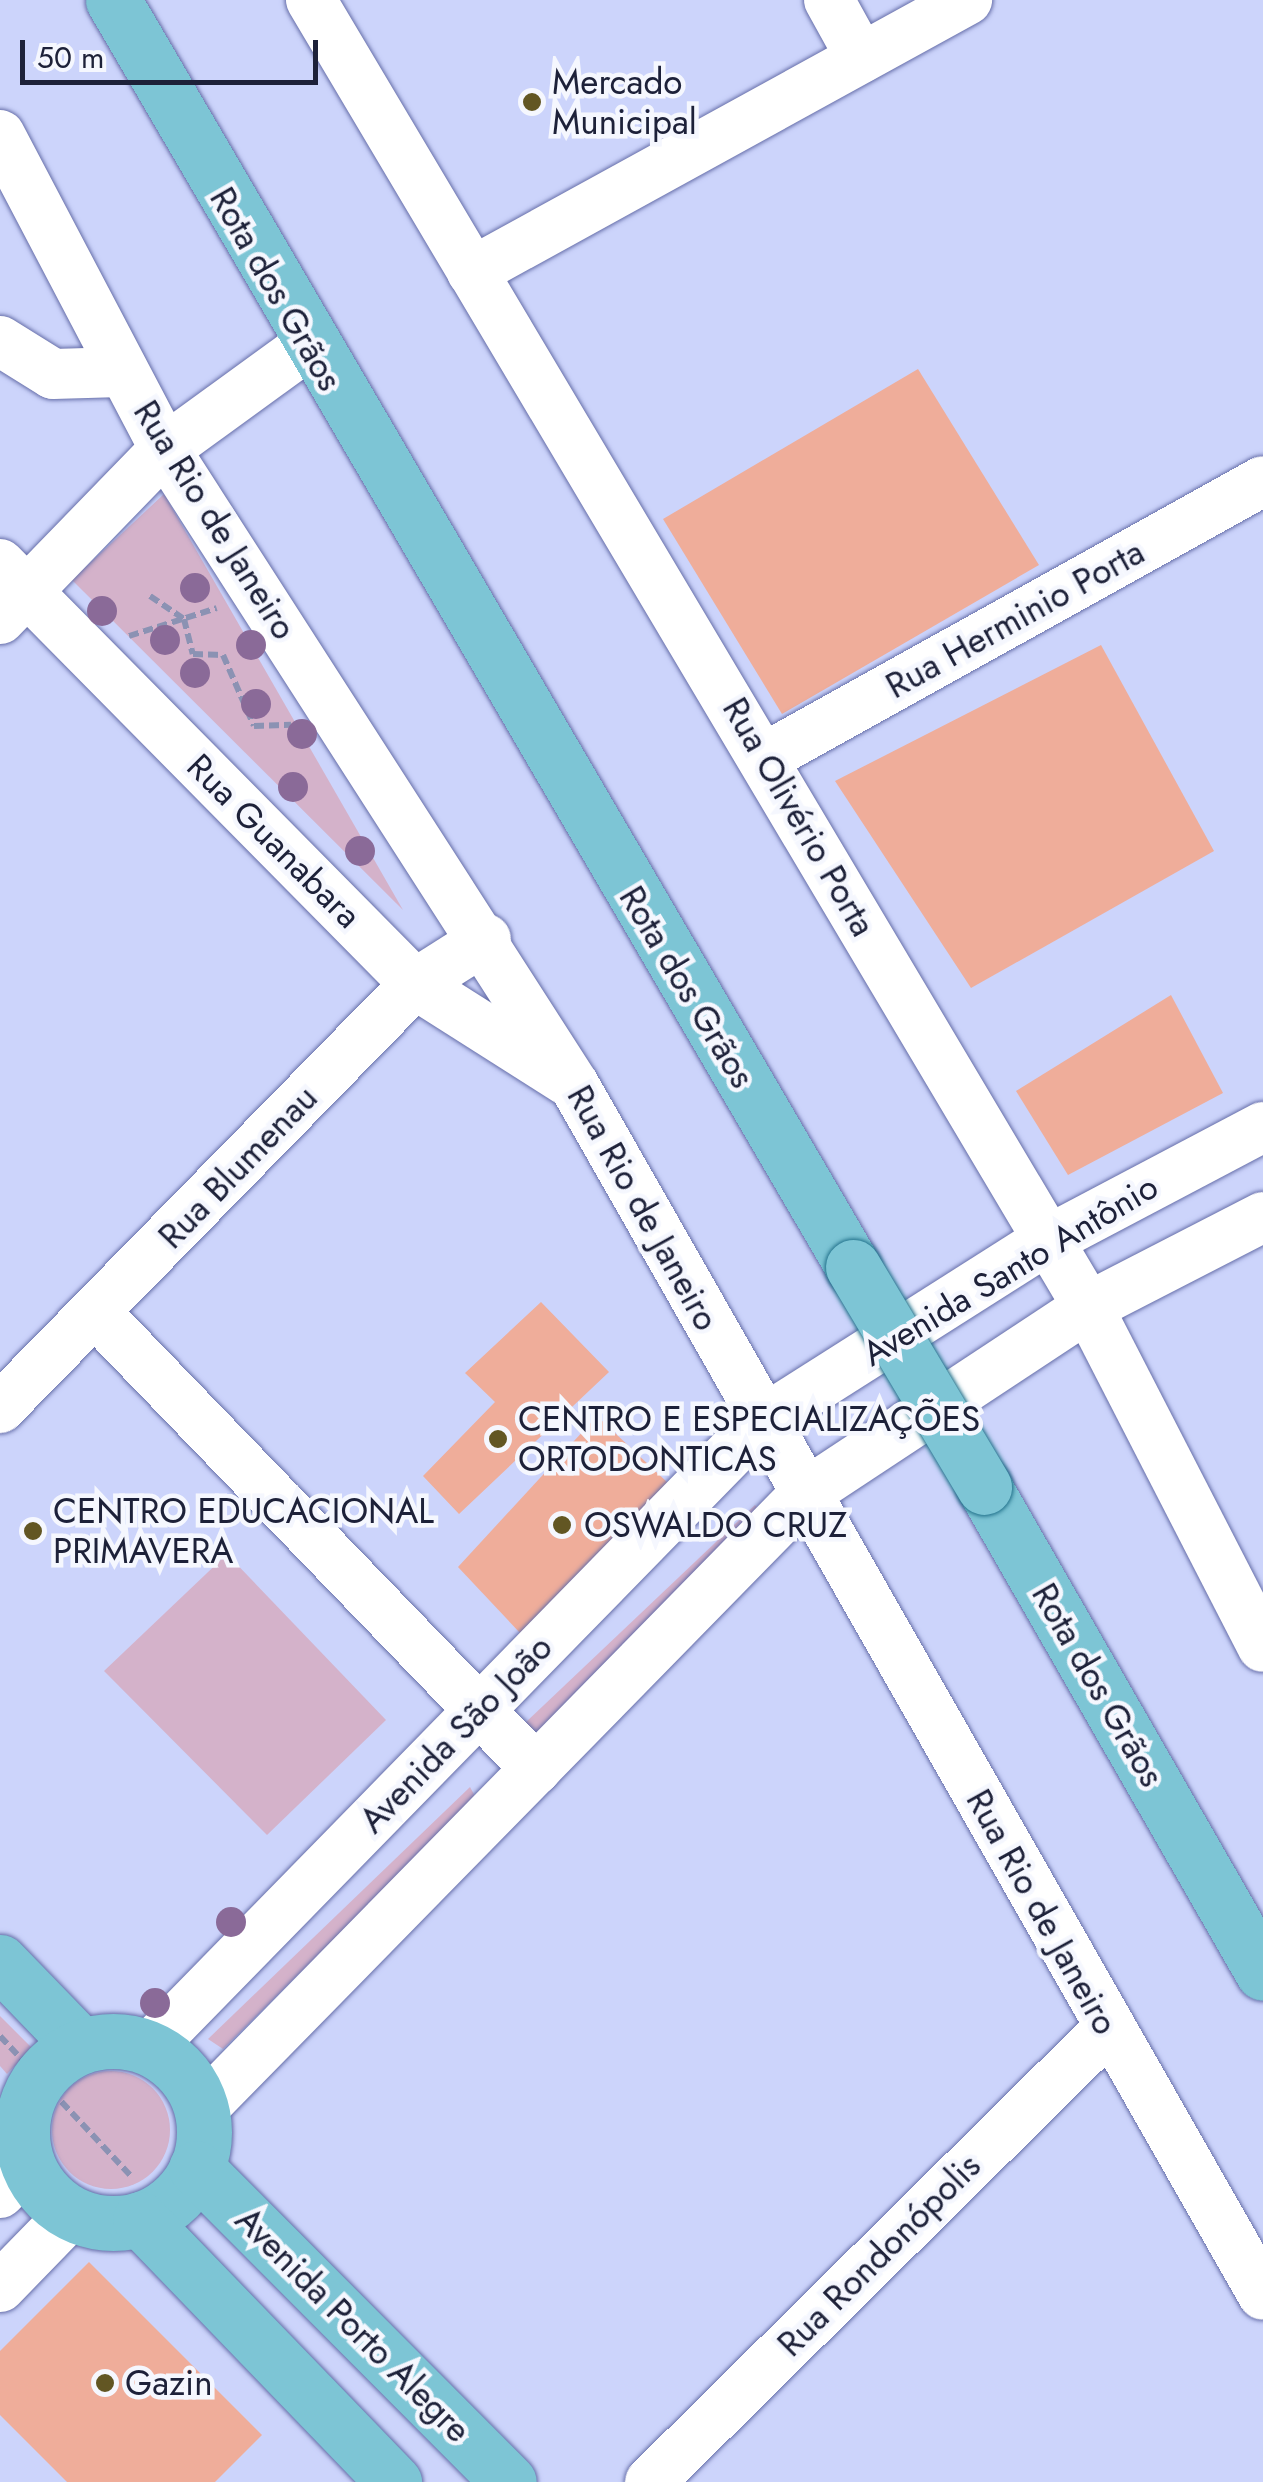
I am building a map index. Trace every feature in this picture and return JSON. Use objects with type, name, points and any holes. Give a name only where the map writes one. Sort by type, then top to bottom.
[{"type":"main road","name":"Rota dos Grãos","points":[[113,0],[307,346],[984,1486],[1263,1973]]},
{"type":"main road","points":[[0,1962],[81,2046]]},
{"type":"main road","points":[[81,2046],[150,2048],[182,2074],[202,2110],[196,2168],[168,2204],[140,2219],[71,2214],[12,2143],[50,2067],[81,2046]]},
{"type":"main road","name":"Avenida Porto Alegre","points":[[196,2168],[509,2482]]},
{"type":"main road","points":[[140,2219],[394,2482]]},
{"type":"street","name":"Rua Olivério Porta","points":[[312,0],[766,757],[1044,1243],[1088,1307],[1263,1647]]},
{"type":"street","points":[[829,0],[862,58]]},
{"type":"street","points":[[472,272],[967,0]]},
{"type":"street","name":"Rua Rio de Janeiro","points":[[0,135],[121,372],[165,449],[486,939],[574,1085],[1108,2029],[1263,2295]]},
{"type":"street","points":[[0,342],[53,374],[121,372]]},
{"type":"street","points":[[9,592],[165,449],[307,346]]},
{"type":"street","name":"Rua Herminio Porta","points":[[766,757],[1263,480]]},
{"type":"street","name":"Rua Guanabara","points":[[9,592],[415,984],[574,1085]]},
{"type":"street","name":"Rua Blumenau","points":[[0,1408],[415,984],[486,939]]},
{"type":"street","name":"Avenida Santo Antônio","points":[[762,1420],[1044,1243],[1263,1127]]},
{"type":"street","name":"Avenida Santo Antônio","points":[[806,1493],[1088,1307],[1263,1217]]},
{"type":"street","points":[[96,1313],[536,1769]]},
{"type":"street","name":"Avenida São João","points":[[150,2048],[762,1420]]},
{"type":"street","points":[[202,2110],[806,1493]]},
{"type":"street","name":"Rua Rondonópolis","points":[[650,2482],[1108,2029]]},
{"type":"street","points":[[0,2288],[71,2214]]},
{"type":"path","points":[[150,596],[184,618],[192,654],[223,655],[254,726],[297,726]]},
{"type":"path","points":[[128,636],[228,604]]},
{"type":"shaded area","points":[[164,494],[403,910],[72,580]]},
{"type":"shaded area","points":[[755,1505],[764,1516],[539,1734],[525,1723]]},
{"type":"shaded area","points":[[227,1554],[386,1720],[267,1835],[104,1671]]},
{"type":"shaded area","points":[[470,1787],[476,1798],[223,2049],[208,2039]]},
{"type":"shaded area","points":[[0,2016],[32,2048],[7,2074],[0,2066]]},
{"type":"shaded area","points":[[111,2071],[134,2075],[153,2088],[166,2107],[170,2130],[166,2153],[153,2172],[134,2185],[111,2189],[88,2185],[69,2172],[56,2153],[52,2130],[56,2107],[69,2088],[88,2075]]},
{"type":"building","points":[[918,369],[1039,565],[782,714],[663,519]]},
{"type":"building","points":[[1101,645],[1214,851],[971,988],[835,781]]},
{"type":"building","points":[[1171,995],[1223,1093],[1068,1175],[1016,1091]]},
{"type":"building","name":"CENTRO E ESPECIALIZAÇÕES ORTODONTICAS","points":[[541,1302],[609,1372],[459,1514],[423,1476],[495,1402],[465,1373]]},
{"type":"building","name":"OSWALDO CRUZ","points":[[597,1416],[668,1483],[521,1634],[458,1567]]},
{"type":"building","name":"Gazin","points":[[89,2262],[262,2435],[215,2482],[67,2482],[0,2415],[0,2351]]},
{"type":"place","name":"Mercado Municipal","points":[[532,102]]},
{"type":"place","name":"CENTRO E ESPECIALIZAÇÕES ORTODONTICAS","points":[[498,1439]]},
{"type":"place","name":"OSWALDO CRUZ","points":[[562,1525]]},
{"type":"place","name":"CENTRO EDUCACIONAL PRIMAVERA","points":[[33,1531]]},
{"type":"place","name":"Gazin","points":[[105,2383]]}]
